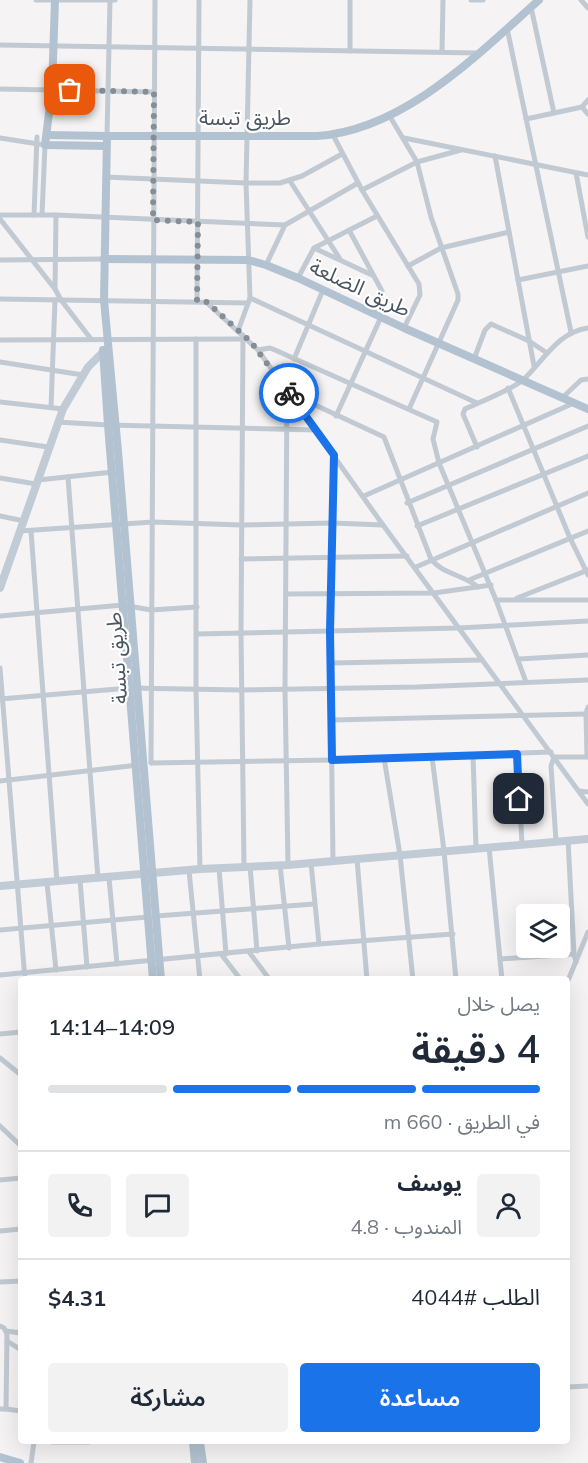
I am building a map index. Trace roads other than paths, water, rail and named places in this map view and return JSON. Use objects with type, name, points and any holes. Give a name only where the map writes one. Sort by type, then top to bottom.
[{"type":"main road","points":[[41,140],[52,89],[55,0]]},
{"type":"main road","name":"طريق تبسة","points":[[153,976],[155,961],[143,764],[133,688],[106,343],[104,259],[106,136],[288,137],[333,135],[389,115],[419,99],[449,78],[539,0]]},
{"type":"main road","points":[[41,140],[106,136]]},
{"type":"main road","points":[[41,140],[106,146]]},
{"type":"main road","name":"طريق الضلعة","points":[[104,259],[248,260],[266,265],[438,344],[588,409]]},
{"type":"main road","name":"طريق تبسة","points":[[112,425],[112,472],[120,523]]},
{"type":"main road","name":"طريق تبسة","points":[[155,961],[160,976]]},
{"type":"main road","points":[[195,1463],[200,1444]]},
{"type":"main road","points":[[200,1444],[203,1463]]},
{"type":"main road","points":[[0,1457],[20,1463]]},
{"type":"street","points":[[36,0],[112,0],[106,136]]},
{"type":"street","points":[[143,764],[151,690],[154,0]]},
{"type":"street","points":[[197,301],[199,0]]},
{"type":"street","points":[[250,0],[246,136],[249,300],[241,335],[241,690],[247,866],[254,908],[257,951]]},
{"type":"street","points":[[350,0],[350,51]]},
{"type":"street","points":[[442,52],[443,0]]},
{"type":"street","points":[[471,0],[483,0]]},
{"type":"street","points":[[581,0],[588,8]]},
{"type":"street","points":[[531,7],[554,113]]},
{"type":"street","points":[[507,28],[572,332]]},
{"type":"street","points":[[0,45],[479,53]]},
{"type":"street","points":[[0,89],[154,92]]},
{"type":"street","points":[[526,119],[582,107],[588,100]]},
{"type":"street","points":[[582,107],[588,114]]},
{"type":"street","points":[[389,115],[417,162],[441,248],[451,269],[458,294],[458,300],[409,409]]},
{"type":"street","points":[[333,135],[377,216],[419,284],[420,291],[404,328]]},
{"type":"street","points":[[0,138],[41,140]]},
{"type":"street","points":[[404,138],[588,175]]},
{"type":"street","points":[[41,140],[42,215]]},
{"type":"street","points":[[34,215],[41,140]]},
{"type":"street","points":[[362,190],[417,162],[462,150]]},
{"type":"street","points":[[105,177],[280,183],[290,181],[342,154]]},
{"type":"street","points":[[495,156],[534,366]]},
{"type":"street","points":[[576,173],[588,237]]},
{"type":"street","points":[[290,181],[340,259]]},
{"type":"street","points":[[0,217],[56,215],[285,225],[358,183]]},
{"type":"street","points":[[51,407],[58,300],[55,289],[56,215]]},
{"type":"street","points":[[298,278],[314,248],[377,216]]},
{"type":"street","points":[[0,217],[55,289]]},
{"type":"street","points":[[266,265],[285,225]]},
{"type":"street","points":[[336,416],[366,351],[382,294],[349,230]]},
{"type":"street","points":[[408,266],[441,248],[509,232]]},
{"type":"street","points":[[314,248],[374,276]]},
{"type":"street","points":[[0,260],[104,259]]},
{"type":"street","points":[[518,280],[588,266]]},
{"type":"street","points":[[294,359],[323,290]]},
{"type":"street","points":[[0,300],[207,302],[249,300],[308,324],[477,403]]},
{"type":"street","points":[[58,300],[92,339]]},
{"type":"street","points":[[207,302],[258,350],[481,660],[588,804]]},
{"type":"street","points":[[474,359],[486,326],[491,324],[529,341],[547,353]]},
{"type":"street","points":[[477,447],[463,411],[523,381],[547,353],[572,332],[588,328]]},
{"type":"street","points":[[0,340],[92,339],[106,343],[241,335]]},
{"type":"street","points":[[196,339],[196,689],[200,869]]},
{"type":"street","points":[[0,588],[2,576],[24,521],[57,422],[83,375],[106,343]]},
{"type":"street","points":[[258,350],[270,348],[437,422],[433,439],[439,463],[496,600],[526,682]]},
{"type":"street","points":[[0,362],[83,375]]},
{"type":"street","points":[[562,398],[581,380],[588,379]]},
{"type":"street","points":[[508,388],[570,538],[587,572],[512,600]]},
{"type":"street","points":[[286,389],[284,907],[289,948]]},
{"type":"street","points":[[293,399],[304,401],[384,437],[407,503],[431,559],[438,566],[469,580],[478,587]]},
{"type":"street","points":[[0,402],[63,409]]},
{"type":"street","points":[[364,496],[574,403]]},
{"type":"street","points":[[57,422],[316,430]]},
{"type":"street","points":[[407,503],[588,426]]},
{"type":"street","points":[[0,440],[48,447]]},
{"type":"street","points":[[333,861],[330,632],[334,455]]},
{"type":"street","points":[[417,526],[588,456]]},
{"type":"street","points":[[0,478],[37,482],[112,472]]},
{"type":"street","points":[[68,477],[98,879]]},
{"type":"street","points":[[416,567],[588,493]]},
{"type":"street","points":[[0,516],[24,521]]},
{"type":"street","points":[[20,531],[153,522],[241,525],[332,523],[383,525]]},
{"type":"street","points":[[31,531],[57,882]]},
{"type":"street","points":[[469,580],[588,531]]},
{"type":"street","points":[[241,559],[407,556]]},
{"type":"street","points":[[287,594],[434,593],[490,585]]},
{"type":"street","points":[[496,600],[588,600]]},
{"type":"street","points":[[0,616],[127,607],[151,610],[197,607]]},
{"type":"street","points":[[197,634],[459,628],[588,621]]},
{"type":"street","points":[[519,659],[588,655]]},
{"type":"street","points":[[331,663],[481,660]]},
{"type":"street","points":[[0,668],[25,976]]},
{"type":"street","points":[[1,699],[84,690],[133,688],[241,690],[588,680]]},
{"type":"street","points":[[0,781],[143,764],[517,754],[588,757],[586,714],[588,707]]},
{"type":"street","points":[[332,720],[586,714]]},
{"type":"street","points":[[517,754],[522,844]]},
{"type":"street","points":[[474,755],[476,848]]},
{"type":"street","points":[[552,755],[556,841]]},
{"type":"street","points":[[432,757],[453,934],[456,976]]},
{"type":"street","points":[[384,758],[400,855],[413,976]]},
{"type":"street","points":[[579,791],[588,792]]},
{"type":"street","points":[[0,886],[200,869],[311,863],[588,839]]},
{"type":"street","points":[[568,840],[576,962]]},
{"type":"street","points":[[489,847],[502,976]]},
{"type":"street","points":[[357,859],[367,976]]},
{"type":"street","points":[[311,863],[319,944]]},
{"type":"street","points":[[219,868],[224,954],[238,976]]},
{"type":"street","points":[[189,871],[200,976]]},
{"type":"street","points":[[109,878],[117,964]]},
{"type":"street","points":[[80,880],[87,967]]},
{"type":"street","points":[[47,883],[56,970]]},
{"type":"street","points":[[0,930],[314,904]]},
{"type":"street","points":[[570,976],[588,932]]},
{"type":"street","points":[[0,975],[363,940],[453,934]]},
{"type":"street","points":[[249,952],[267,976]]},
{"type":"street","points":[[500,959],[574,954]]},
{"type":"street","points":[[0,1035],[18,1032]]},
{"type":"street","points":[[0,1058],[18,1073]]},
{"type":"street","points":[[0,1126],[18,1143]]},
{"type":"street","points":[[0,1180],[18,1179]]},
{"type":"street","points":[[0,1231],[18,1229]]},
{"type":"street","points":[[0,1282],[18,1281]]},
{"type":"street","points":[[0,1326],[6,1331],[18,1333]]},
{"type":"street","points":[[6,1331],[3,1409],[18,1412]]},
{"type":"street","points":[[6,1341],[18,1348]]},
{"type":"street","points":[[570,1387],[588,1386]]},
{"type":"street","points":[[31,1463],[34,1444]]}]
